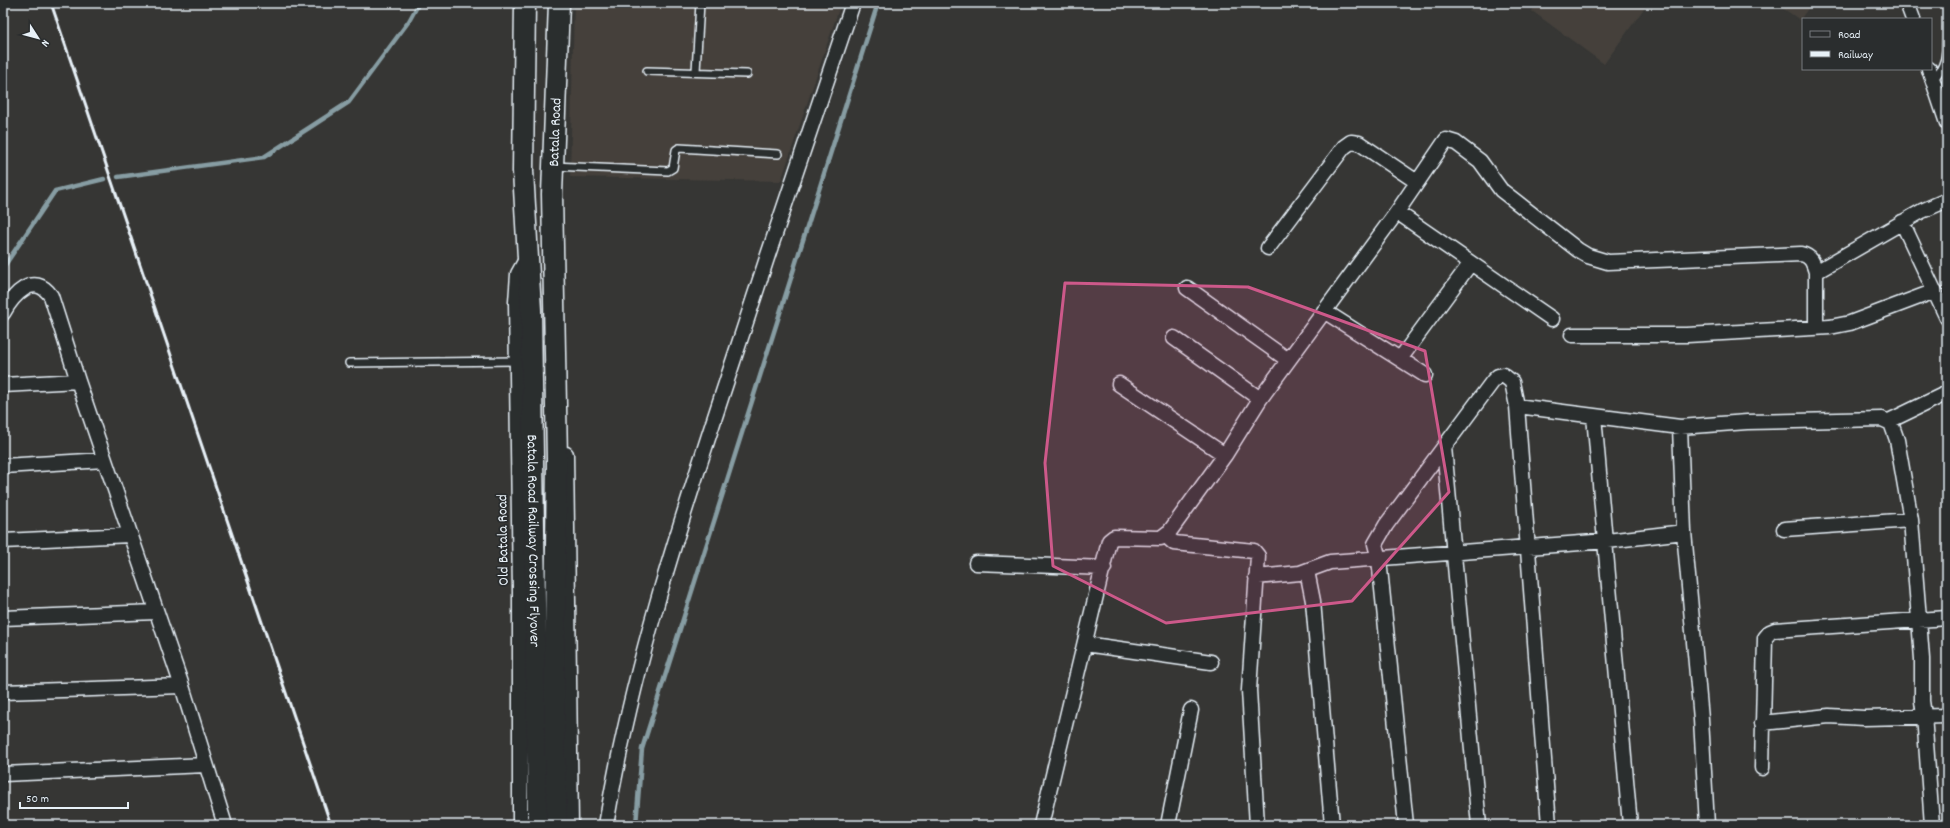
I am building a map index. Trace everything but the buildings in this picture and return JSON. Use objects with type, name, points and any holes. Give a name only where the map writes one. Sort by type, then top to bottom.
[{"type":"main road","name":"Batala Road","points":[[525,3],[523,171],[528,256]]},
{"type":"main road","name":"Batala Road","points":[[554,261],[553,166],[559,3]]},
{"type":"main road","name":"Batala Road Railway Crossing Flyover","points":[[528,256],[532,310],[538,825]]},
{"type":"main road","name":"Batala Road Railway Crossing Flyover","points":[[554,261],[557,459],[554,723],[557,825]]},
{"type":"street","points":[[606,825],[628,707],[649,630],[706,443],[853,3]]},
{"type":"street","points":[[1907,3],[1913,18]]},
{"type":"street","points":[[1931,75],[1947,123]]},
{"type":"street","points":[[1040,825],[1104,568],[1108,544],[1114,537],[1156,539],[1166,536],[1225,454],[1260,399],[1397,212],[1444,142],[1450,140],[1480,161],[1501,190],[1578,250],[1598,260],[1608,262],[1801,254],[1807,255],[1811,259],[1816,272],[1816,328]]},
{"type":"street","points":[[1268,248],[1344,147],[1351,142],[1359,143],[1417,182]]},
{"type":"street","points":[[1816,272],[1922,211],[1947,200]]},
{"type":"street","points":[[1397,212],[1470,264],[1552,319]]},
{"type":"street","points":[[1902,222],[1947,318]]},
{"type":"street","name":"Old Batala Road","points":[[520,825],[520,600],[516,302],[518,274],[528,256]]},
{"type":"street","points":[[554,261],[561,266],[562,293],[567,482],[571,825]]},
{"type":"street","points":[[1400,359],[1470,264]]},
{"type":"street","points":[[3,313],[21,290],[36,285],[46,288],[51,296],[78,381],[182,686],[225,825]]},
{"type":"street","points":[[1187,288],[1288,360]]},
{"type":"street","points":[[1572,335],[1687,335],[1816,328],[1850,323],[1935,291]]},
{"type":"street","points":[[1324,311],[1425,375]]},
{"type":"street","points":[[1174,338],[1260,399]]},
{"type":"street","points":[[1406,825],[1379,559],[1375,544],[1377,538],[1498,376],[1507,377],[1512,382],[1516,406],[1549,825]]},
{"type":"street","points":[[3,386],[78,381]]},
{"type":"street","points":[[1119,384],[1225,454]]},
{"type":"street","points":[[1516,406],[1680,427],[1747,422],[1874,419],[1889,421],[1946,396]]},
{"type":"street","points":[[1594,416],[1630,825]]},
{"type":"street","points":[[1889,421],[1893,426],[1897,440],[1911,520],[1922,659],[1922,701],[1932,825]]},
{"type":"street","points":[[1680,427],[1684,532],[1701,719],[1707,825]]},
{"type":"street","points":[[1444,447],[1479,825]]},
{"type":"street","points":[[3,466],[105,460]]},
{"type":"street","points":[[1784,529],[1911,520]]},
{"type":"street","points":[[1256,577],[1307,571],[1330,562],[1606,541],[1684,532]]},
{"type":"street","points":[[3,541],[130,535]]},
{"type":"street","points":[[1166,536],[1174,543],[1254,551],[1258,556],[1249,690],[1257,825]]},
{"type":"street","points":[[976,563],[1104,568]]},
{"type":"street","points":[[1307,571],[1314,616],[1332,825]]},
{"type":"street","points":[[3,618],[156,612]]},
{"type":"street","points":[[1762,768],[1765,638],[1770,632],[1775,630],[1947,618]]},
{"type":"street","points":[[1085,644],[1212,662]]},
{"type":"street","points":[[3,692],[182,686]]},
{"type":"street","points":[[1168,825],[1191,710]]},
{"type":"street","points":[[1762,723],[1829,716],[1864,718],[1924,715],[1947,716]]},
{"type":"street","points":[[3,774],[206,765]]},
{"type":"lane","points":[[696,71],[700,3]]},
{"type":"lane","points":[[1931,75],[1944,65],[1946,57],[1947,29]]},
{"type":"lane","points":[[647,71],[696,71],[747,74]]},
{"type":"lane","points":[[553,166],[668,171],[673,168],[676,150],[679,148],[778,154]]},
{"type":"lane","points":[[349,363],[516,361]]},
{"type":"highlighted area","points":[[1065,283],[1248,287],[1425,351],[1449,492],[1352,601],[1166,623],[1053,566],[1045,463]]},
{"type":"shaded area","points":[[574,3],[841,3],[781,181],[570,177]]},
{"type":"shaded area","points":[[1537,3],[1648,3],[1604,64],[1532,11]]},
{"type":"shaded area","points":[[1775,3],[1812,3],[1800,20]]},
{"type":"waterway","points":[[118,177],[264,157],[349,102],[409,21],[419,3]]},
{"type":"waterway","points":[[636,825],[642,749],[878,3]]},
{"type":"waterway","points":[[1944,80],[1947,89]]},
{"type":"waterway","points":[[3,268],[55,191],[104,179]]},
{"type":"railway","points":[[51,3],[331,825]]}]
